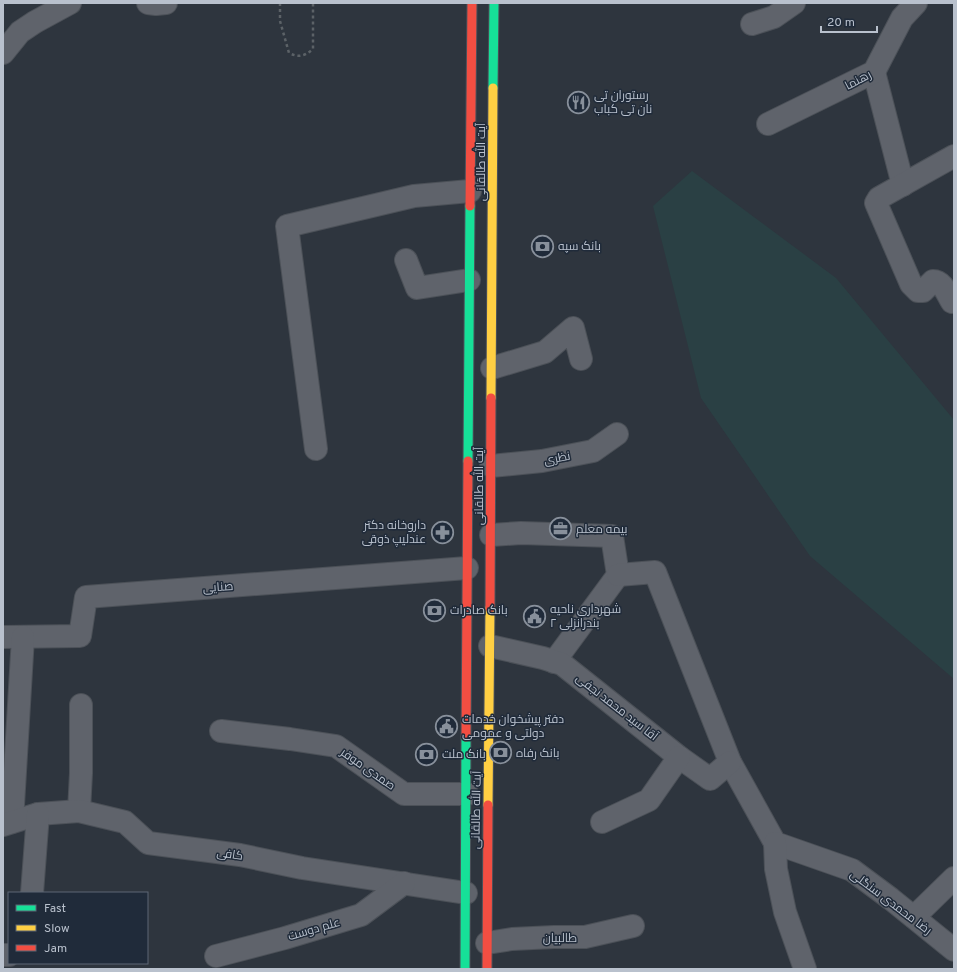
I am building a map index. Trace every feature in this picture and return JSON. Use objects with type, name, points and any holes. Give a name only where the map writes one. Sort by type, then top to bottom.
[{"type":"main road","name":"آیت الله طالقانی","points":[[465,969],[466,794],[479,568],[469,280],[472,3]]},
{"type":"main road","name":"آیت الله طالقانی","points":[[487,969],[490,646],[479,568],[491,535],[494,3]]},
{"type":"street","points":[[3,53],[20,32],[70,3]]},
{"type":"street","points":[[148,3],[166,3]]},
{"type":"street","points":[[752,24],[774,17],[794,3]]},
{"type":"street","name":"رهنما","points":[[768,124],[874,72],[902,18],[916,3]]},
{"type":"street","points":[[874,72],[903,185]]},
{"type":"street","points":[[952,302],[942,284],[937,281],[933,281],[923,291],[918,291],[911,284],[876,203],[879,198],[954,156]]},
{"type":"street","points":[[316,449],[287,226],[414,196],[470,191]]},
{"type":"street","points":[[406,260],[417,288],[469,280]]},
{"type":"street","points":[[492,368],[545,352],[573,328],[580,359]]},
{"type":"street","name":"نظری","points":[[491,466],[542,462],[593,451],[617,434]]},
{"type":"street","points":[[491,535],[521,534],[612,536],[618,575],[554,662]]},
{"type":"street","name":"صنایی","points":[[13,637],[80,636],[86,597],[479,568]]},
{"type":"street","points":[[618,575],[655,572],[730,762],[775,843],[776,869],[785,912],[805,969]]},
{"type":"street","points":[[7,824],[13,637]]},
{"type":"street","name":"آقا سید محمد نجفی","points":[[490,646],[562,664],[710,779],[730,762]]},
{"type":"street","points":[[79,812],[81,773],[81,705]]},
{"type":"street","name":"صمدی موقر","points":[[221,731],[336,746],[404,794],[466,794]]},
{"type":"street","points":[[602,822],[648,800],[680,757]]},
{"type":"street","name":"کافی","points":[[7,824],[38,814],[79,812],[125,822],[148,843],[240,855],[302,868],[466,893]]},
{"type":"street","points":[[32,892],[38,814]]},
{"type":"street","name":"رضا محمدی سنگلی","points":[[775,843],[852,870],[914,917],[954,950]]},
{"type":"street","points":[[914,917],[954,878]]},
{"type":"street","name":"علم دوست","points":[[216,956],[285,938],[361,915],[404,883]]},
{"type":"street","name":"طالبیان","points":[[487,943],[512,939],[554,937],[585,938],[632,926]]},
{"type":"path","points":[[280,3],[280,21],[288,53],[296,57],[306,55],[313,49],[313,3]]},
{"type":"green space","points":[[692,171],[836,278],[954,420],[954,679],[810,556],[701,398],[653,206]]},
{"type":"traffic: fast","points":[[493,88],[494,3]]},
{"type":"traffic: fast","points":[[468,461],[470,206]]},
{"type":"traffic: fast","points":[[465,969],[466,737]]},
{"type":"traffic: slow","points":[[491,398],[493,88]]},
{"type":"traffic: slow","points":[[488,805],[490,608]]},
{"type":"traffic: jam","points":[[470,206],[472,3]]},
{"type":"traffic: jam","points":[[490,608],[491,398]]},
{"type":"traffic: jam","points":[[466,737],[468,461]]},
{"type":"traffic: jam","points":[[487,969],[488,805]]},
{"type":"place","name":"رستوران تی نان تی کباب","points":[[579,102]]},
{"type":"place","name":"بانک سپه","points":[[543,246]]},
{"type":"place","name":"بیمه معلم","points":[[560,529]]},
{"type":"place","name":"داروخانه دکتر عندلیپ ذوقی","points":[[442,532]]},
{"type":"place","name":"بانک صادرات","points":[[435,610]]},
{"type":"place","name":"شهرداری ناحیه ۲ بندرانزلی","points":[[534,616]]},
{"type":"place","name":"دفتر پیشخوان خدمات دولتی و عمومی","points":[[446,726]]},
{"type":"place","name":"بانک رفاه","points":[[500,753]]},
{"type":"place","name":"بانک ملت","points":[[426,754]]}]
